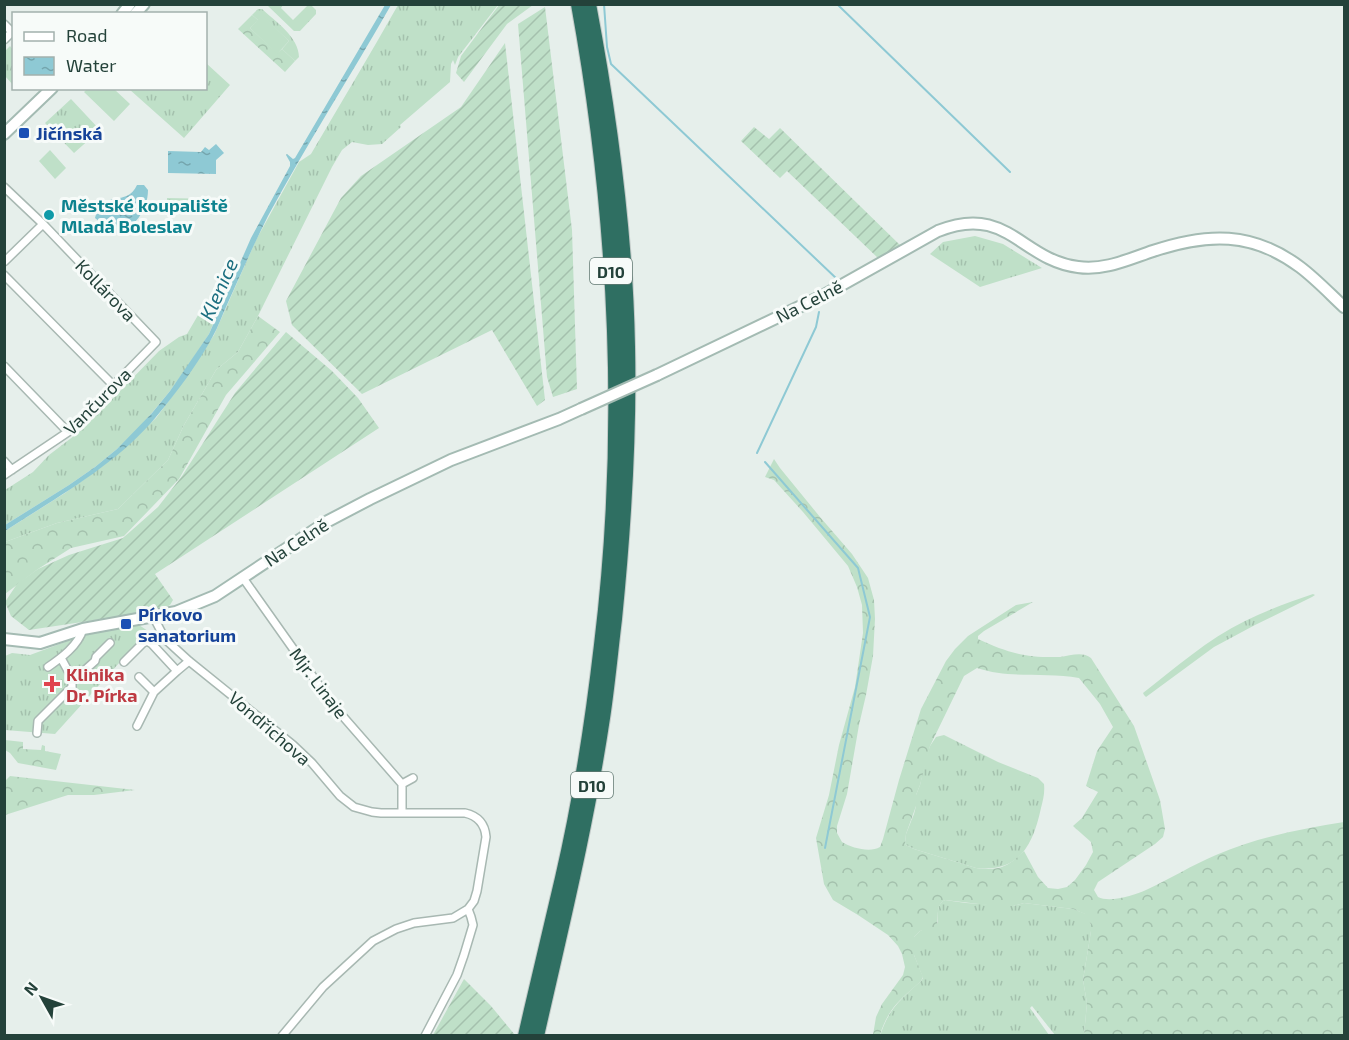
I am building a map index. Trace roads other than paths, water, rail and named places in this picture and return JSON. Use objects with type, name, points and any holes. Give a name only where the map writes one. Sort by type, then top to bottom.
[{"type":"highway","name":"D10","points":[[525,1035],[578,798],[602,644],[612,530],[615,389],[612,292],[602,163],[578,4]]},
{"type":"highway","name":"D10","points":[[537,1035],[574,878],[602,726],[618,589],[627,465],[628,346],[625,284],[613,159],[589,4]]},
{"type":"street","points":[[4,135],[50,90]]},
{"type":"street","name":"Kollárova","points":[[4,187],[43,224],[156,342]]},
{"type":"street","name":"Na Celně","points":[[4,639],[40,643],[83,629],[176,612],[202,602],[243,578],[328,521],[379,494],[451,460],[560,419],[657,375],[824,295],[938,231],[958,224],[973,223],[992,226],[1007,232],[1055,261],[1068,266],[1084,268],[1107,266],[1196,239],[1239,240],[1283,255],[1344,307]]},
{"type":"street","points":[[4,262],[43,224]]},
{"type":"street","points":[[4,274],[113,385]]},
{"type":"street","name":"Vančurova","points":[[8,472],[68,432],[156,342]]},
{"type":"street","points":[[4,366],[68,432]]},
{"type":"street","points":[[4,461],[8,472]]},
{"type":"street","name":"Mjr. Linaje","points":[[243,578],[333,705],[402,784]]},
{"type":"street","name":"Vondřichova","points":[[153,616],[165,639],[293,745],[340,796],[354,807],[372,812],[474,815],[481,822],[486,837],[477,891],[468,909]]},
{"type":"street","points":[[48,667],[61,658],[81,636],[83,629]]},
{"type":"street","points":[[124,662],[147,641],[177,671]]},
{"type":"street","points":[[72,678],[82,673],[110,643]]},
{"type":"street","points":[[37,733],[38,721],[72,687],[72,678],[61,658]]},
{"type":"street","points":[[137,726],[154,692],[189,661]]},
{"type":"street","points":[[139,677],[154,692]]},
{"type":"street","points":[[402,813],[402,784],[413,778]]},
{"type":"street","points":[[282,1035],[323,987],[373,941],[396,928],[414,923],[448,920],[468,909],[472,924],[464,956],[457,975],[425,1035]]},
{"type":"water","points":[[385,5],[391,5],[268,216],[215,333],[187,378],[140,435],[122,451],[85,480],[5,531],[5,525],[69,485],[117,449],[170,391],[209,334],[251,238],[290,166],[286,155],[295,158]]},
{"type":"water","points":[[216,144],[224,153],[216,160],[216,174],[168,173],[168,151],[201,152],[205,147],[209,150]]},
{"type":"water","points":[[137,185],[144,185],[148,190],[146,205],[134,223],[115,234],[95,218],[98,209],[109,200],[127,196]]},
{"type":"waterway","points":[[604,4],[607,47],[611,64],[838,280]]},
{"type":"waterway","points":[[837,4],[1010,172]]},
{"type":"waterway","points":[[757,453],[816,327],[819,312]]},
{"type":"waterway","points":[[765,462],[858,568],[870,617],[825,848]]},
{"type":"place","name":"Jičínská","points":[[24,133]]},
{"type":"place","name":"Městské koupaliště Mladá Boleslav","points":[[49,215]]},
{"type":"place","name":"Pírkovo sanatorium","points":[[126,624]]},
{"type":"place","name":"Klinika Dr. Pírka","points":[[52,684]]},
{"type":"water label","name":"Klenice","points":[[218,289]]}]
